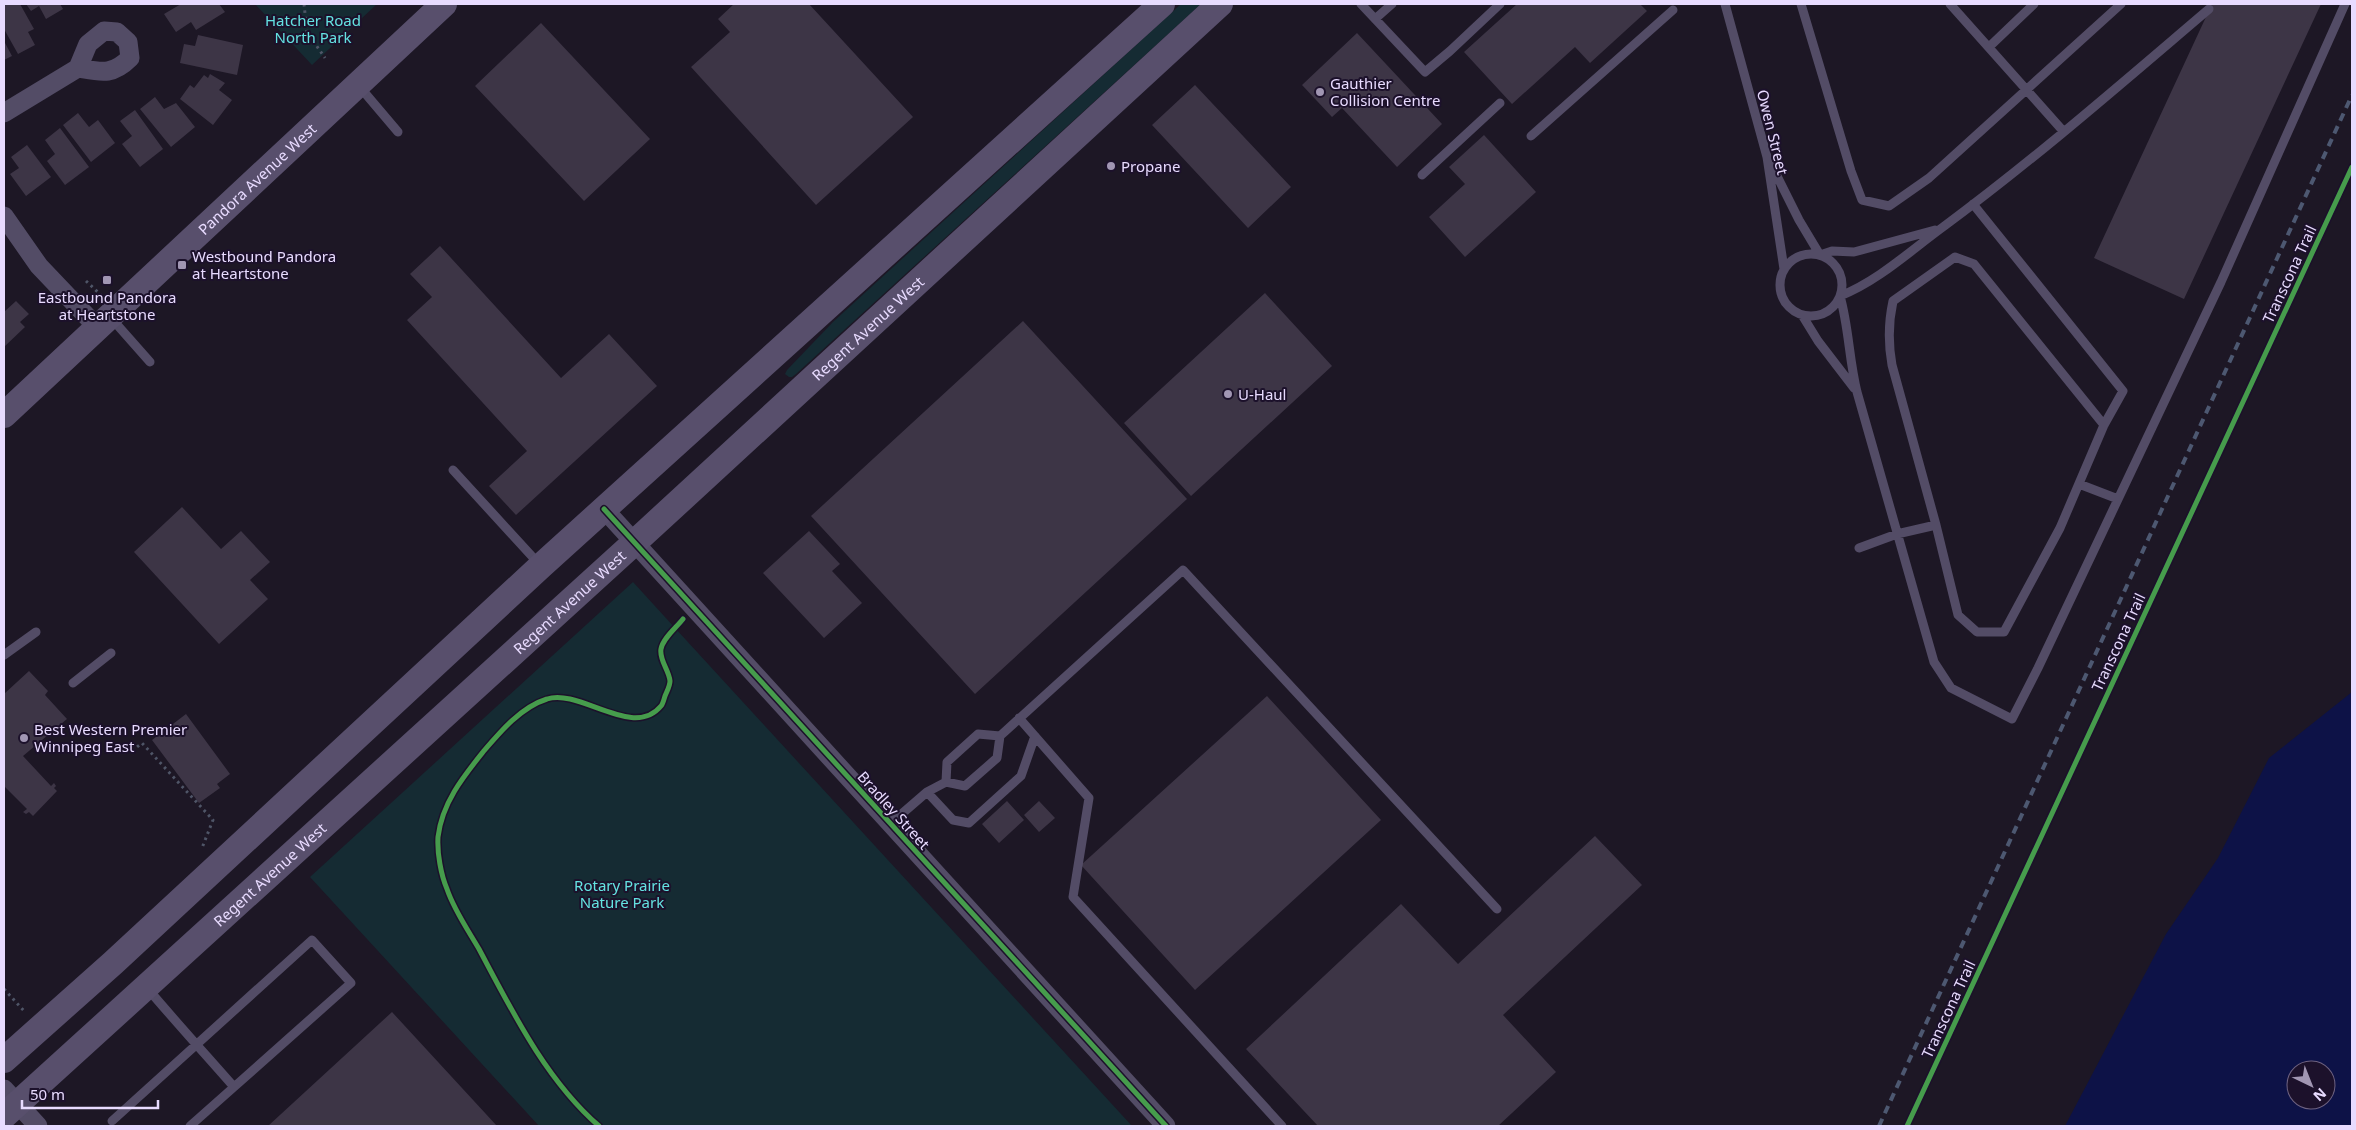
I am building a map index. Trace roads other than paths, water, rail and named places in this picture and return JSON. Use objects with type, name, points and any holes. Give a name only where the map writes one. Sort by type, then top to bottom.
[{"type":"main road","name":"Pandora Avenue West","points":[[4,415],[359,86],[444,4]]},
{"type":"main road","points":[[4,1060],[113,963],[541,566],[1162,4]]},
{"type":"main road","name":"Regent Avenue West","points":[[8,1103],[146,986],[634,543],[1220,4]]},
{"type":"street","points":[[4,113],[78,68]]},
{"type":"street","points":[[4,216],[39,266],[104,322]]},
{"type":"street","name":"Bradley Street","points":[[604,509],[1166,1126]]},
{"type":"street","points":[[8,1103],[38,1126]]},
{"type":"lane","points":[[1361,4],[1424,72],[1450,51],[1500,4]]},
{"type":"lane","points":[[1375,19],[1392,4]]},
{"type":"lane","name":"Owen Street","points":[[1725,4],[1767,157],[1784,269],[1780,288],[1782,297],[1787,305],[1802,315]]},
{"type":"lane","points":[[1801,4],[1851,171],[1862,200],[1889,206],[1929,178],[2028,90],[2120,4]]},
{"type":"lane","points":[[1950,4],[2064,132]]},
{"type":"lane","points":[[1989,47],[2034,4]]},
{"type":"lane","points":[[1767,157],[1799,220],[1820,255],[1829,259],[1841,276],[1840,296],[1846,316],[1852,371],[1857,392],[1934,662],[1951,688],[2012,719],[2221,282],[2345,4]]},
{"type":"lane","points":[[1802,315],[1811,316],[1828,310],[1840,296],[1862,288],[2064,132],[2209,9]]},
{"type":"lane","points":[[1531,136],[1673,10]]},
{"type":"lane","points":[[359,86],[398,132]]},
{"type":"lane","points":[[1422,175],[1500,103]]},
{"type":"lane","points":[[1973,204],[2123,391],[2104,425],[2060,528],[2004,632],[1977,632],[1958,615],[1936,524],[1892,366],[1888,342],[1888,320],[1893,301],[1955,258],[1974,264],[2104,425]]},
{"type":"lane","points":[[1784,269],[1790,261],[1799,256],[1820,255],[1832,251],[1854,252],[1941,228]]},
{"type":"lane","points":[[1802,315],[1818,341],[1857,392]]},
{"type":"lane","points":[[104,322],[150,362]]},
{"type":"lane","points":[[453,470],[541,566]]},
{"type":"lane","points":[[2079,484],[2118,499]]},
{"type":"lane","points":[[1859,548],[1897,534],[1936,524]]},
{"type":"lane","points":[[890,824],[926,792],[946,782],[965,786],[997,758],[1000,736],[1183,570],[1497,910]]},
{"type":"lane","points":[[4,655],[36,632]]},
{"type":"lane","points":[[73,683],[111,653]]},
{"type":"lane","points":[[1019,718],[1089,798],[1073,897],[1282,1126]]},
{"type":"lane","points":[[946,782],[947,762],[978,734],[1000,736]]},
{"type":"lane","points":[[926,792],[953,820],[969,823],[1021,776],[1035,736]]},
{"type":"lane","points":[[112,1121],[312,940],[351,983],[190,1126]]},
{"type":"lane","points":[[146,986],[234,1087]]},
{"type":"railway","points":[[1879,1126],[2352,95]]},
{"type":"place","name":"Gauthier Collision Centre","points":[[1320,92]]},
{"type":"place","name":"Propane","points":[[1111,166]]},
{"type":"place","name":"Westbound Pandora at Heartstone","points":[[182,265]]},
{"type":"place","name":"Eastbound Pandora at Heartstone","points":[[107,280]]},
{"type":"place","name":"U-Haul","points":[[1228,394]]},
{"type":"place","name":"Best Western Premier Winnipeg East","points":[[24,738]]},
{"type":"park label","name":"Hatcher Road North Park","points":[[313,28]]},
{"type":"park label","name":"Rotary Prairie Nature Park","points":[[622,894]]}]
